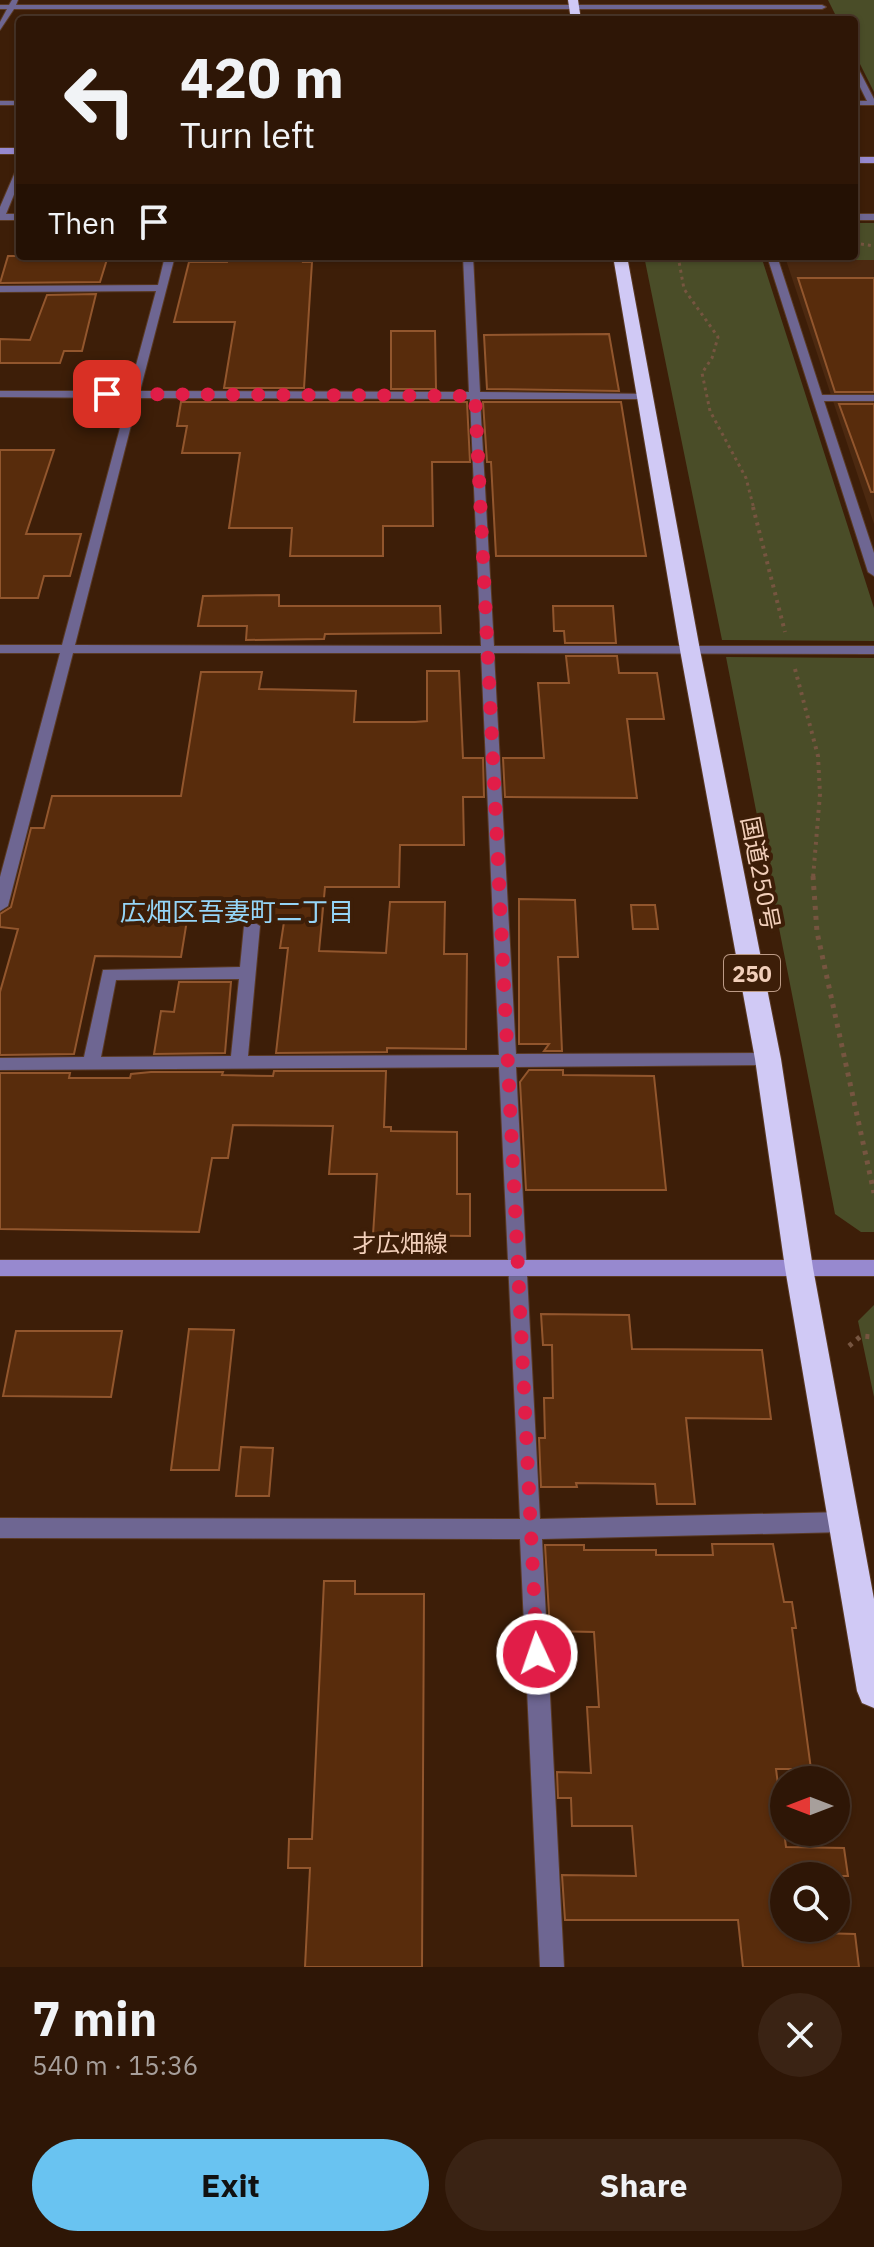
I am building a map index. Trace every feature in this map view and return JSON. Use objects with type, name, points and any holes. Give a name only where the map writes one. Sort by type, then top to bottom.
[{"type":"highway","name":"国道250号","points":[[621,260],[690,650],[768,1059],[799,1268],[874,1691]]},
{"type":"main road","name":"才広畑線","points":[[0,1268],[874,1268]]},
{"type":"street","points":[[0,7],[13,4],[820,3]]},
{"type":"street","points":[[0,28],[13,4]]},
{"type":"street","points":[[858,75],[873,103]]},
{"type":"street","points":[[0,217],[16,179]]},
{"type":"street","points":[[0,906],[169,260]]},
{"type":"street","points":[[468,260],[552,1967]]},
{"type":"street","points":[[773,260],[874,572]]},
{"type":"street","points":[[0,289],[161,288]]},
{"type":"street","points":[[0,394],[646,396]]},
{"type":"street","points":[[818,398],[874,398]]},
{"type":"street","points":[[0,649],[874,650]]},
{"type":"street","points":[[239,1064],[245,973],[252,926]]},
{"type":"street","points":[[91,1064],[109,974],[245,973]]},
{"type":"street","points":[[0,1064],[768,1059]]},
{"type":"street","points":[[0,1528],[531,1529],[845,1522]]},
{"type":"path","points":[[679,260],[683,290],[714,323],[720,341],[716,354],[702,373],[710,411],[746,478],[818,756],[820,794],[812,885],[817,932],[874,1193]]},
{"type":"path","points":[[849,1346],[861,1336],[874,1337]]},
{"type":"shaded area","points":[[786,260],[874,260],[874,524]]},
{"type":"green space","points":[[828,0],[874,0],[874,92],[858,60],[858,16],[836,16]]},
{"type":"green space","points":[[858,223],[874,223],[874,260],[858,260]]},
{"type":"green space","points":[[645,260],[762,260],[874,608],[874,641],[722,640]]},
{"type":"green space","points":[[726,657],[874,658],[874,1232],[861,1232],[835,1214]]},
{"type":"green space","points":[[874,1305],[874,1397],[858,1321]]},
{"type":"building","points":[[8,256],[16,256],[16,260],[107,260],[100,282],[0,283]]},
{"type":"building","points":[[189,262],[312,262],[304,388],[224,388],[235,322],[174,322]]},
{"type":"building","points":[[798,278],[874,278],[874,392],[835,392]]},
{"type":"building","points":[[96,294],[82,351],[64,351],[60,363],[0,363],[0,339],[30,340],[47,295]]},
{"type":"building","points":[[391,331],[435,331],[436,389],[391,389]]},
{"type":"building","points":[[609,334],[619,391],[487,389],[484,335]]},
{"type":"building","points":[[181,402],[467,402],[470,462],[432,462],[433,526],[383,526],[383,556],[290,556],[292,528],[229,528],[240,453],[182,453],[187,426],[177,426]]},
{"type":"building","points":[[483,402],[621,402],[646,556],[496,556],[491,462],[487,462]]},
{"type":"building","points":[[839,404],[874,404],[874,492],[871,492]]},
{"type":"building","points":[[0,450],[54,450],[26,534],[81,534],[70,576],[44,576],[38,598],[0,598]]},
{"type":"building","points":[[279,595],[279,606],[440,606],[441,633],[325,634],[324,639],[246,640],[247,626],[198,626],[203,596]]},
{"type":"building","points":[[553,606],[613,606],[616,643],[565,643],[564,631],[554,631]]},
{"type":"building","points":[[566,656],[617,656],[619,673],[657,673],[664,719],[627,719],[637,798],[505,797],[503,758],[544,758],[538,683],[569,683]]},
{"type":"building","points":[[427,671],[459,671],[463,758],[483,758],[484,797],[463,797],[464,845],[400,845],[399,887],[325,887],[319,951],[386,953],[390,902],[445,902],[444,954],[467,954],[466,1049],[387,1048],[387,1052],[276,1053],[288,948],[280,948],[284,922],[250,918],[187,920],[181,957],[95,956],[74,1054],[0,1055],[0,992],[18,929],[0,927],[0,914],[11,907],[31,828],[44,828],[52,796],[181,796],[201,672],[262,672],[259,689],[356,691],[354,722],[415,722],[427,721]]},
{"type":"building","points":[[519,899],[575,900],[578,957],[558,957],[562,1051],[544,1051],[549,1044],[519,1044]]},
{"type":"building","points":[[631,905],[655,905],[658,929],[633,929]]},
{"type":"building","points":[[179,982],[231,982],[225,1053],[154,1054],[161,1011],[174,1012]]},
{"type":"building","points":[[529,1070],[563,1070],[563,1075],[654,1076],[666,1190],[526,1190],[520,1082]]},
{"type":"building","points":[[274,1071],[386,1071],[384,1127],[391,1127],[391,1131],[457,1132],[457,1194],[470,1194],[470,1236],[373,1235],[377,1174],[329,1174],[333,1126],[233,1125],[228,1158],[212,1158],[199,1232],[0,1229],[0,1073],[70,1073],[69,1078],[130,1078],[131,1074],[151,1072],[273,1076]]},
{"type":"building","points":[[541,1314],[629,1315],[632,1349],[762,1350],[771,1419],[686,1418],[695,1504],[657,1504],[655,1484],[576,1483],[577,1487],[541,1487],[539,1438],[545,1438],[544,1398],[553,1398],[552,1345],[543,1345]]},
{"type":"building","points":[[189,1329],[234,1330],[219,1470],[171,1470]]},
{"type":"building","points":[[16,1331],[122,1331],[111,1397],[3,1396]]},
{"type":"building","points":[[241,1447],[273,1448],[269,1496],[236,1496]]},
{"type":"building","points":[[712,1544],[773,1544],[784,1602],[792,1602],[796,1628],[792,1628],[811,1766],[770,1766],[770,1846],[844,1848],[846,1862],[770,1862],[770,1942],[850,1942],[850,1934],[855,1934],[859,1967],[743,1967],[738,1920],[565,1920],[562,1875],[636,1876],[632,1826],[572,1826],[571,1798],[558,1798],[557,1772],[591,1773],[587,1707],[599,1707],[594,1632],[550,1631],[545,1545],[584,1545],[584,1550],[656,1550],[656,1555],[713,1555]]},
{"type":"building","points":[[324,1581],[355,1581],[355,1594],[424,1594],[422,1967],[305,1967],[310,1868],[288,1868],[289,1839],[312,1839]]},
{"type":"district","name":"広畑区吾妻町二丁目","points":[[237,911]]},
{"type":"route","points":[[107,394],[475,396],[537,1654]]}]
